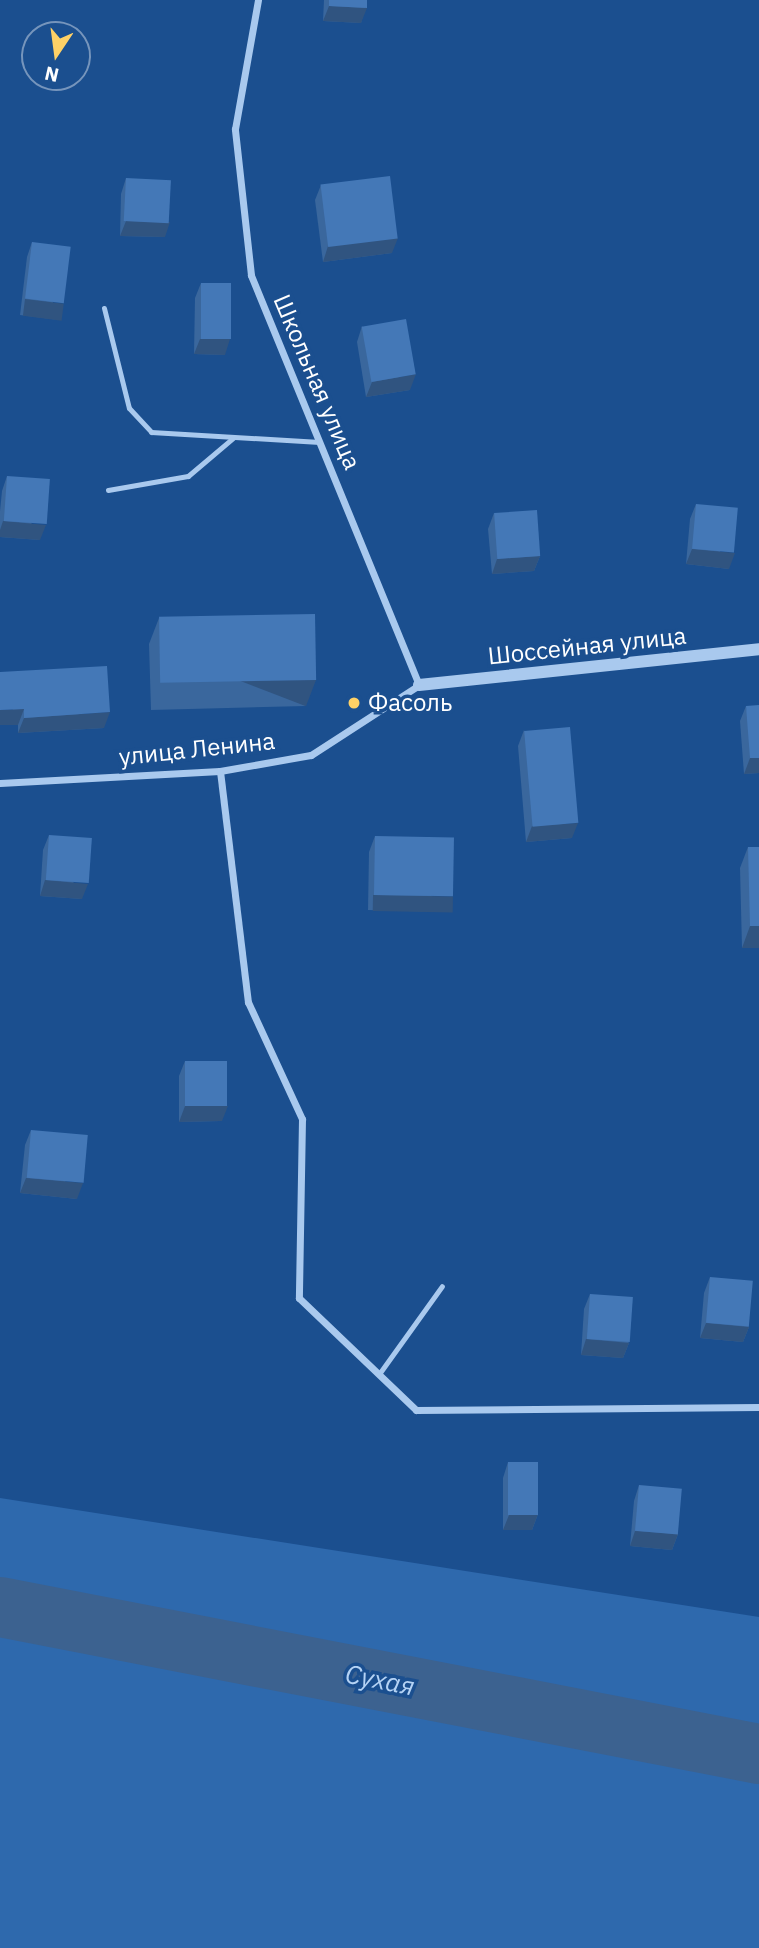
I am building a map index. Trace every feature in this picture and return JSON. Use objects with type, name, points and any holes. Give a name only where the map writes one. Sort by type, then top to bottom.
[{"type":"street","name":"Школьная улица","points":[[258,0],[235,130],[251,275],[299,402],[323,443],[419,685]]},
{"type":"street","name":"Шоссейная улица","points":[[419,685],[759,649]]},
{"type":"street","name":"улица Ленина","points":[[0,783],[220,771],[311,755],[419,685]]},
{"type":"street","points":[[220,771],[248,1002],[302,1119],[299,1298],[416,1410],[759,1407]]},
{"type":"lane","points":[[104,308],[129,408],[151,432],[323,443]]},
{"type":"lane","points":[[108,490],[188,476],[234,437]]},
{"type":"lane","points":[[379,1374],[442,1286]]},
{"type":"shaded area","points":[[0,1498],[759,1617],[759,1948],[0,1948]]},
{"type":"building","points":[[329,0],[367,0],[367,8],[329,6]]},
{"type":"building","points":[[390,176],[398,239],[328,247],[321,185]]},
{"type":"building","points":[[126,178],[171,180],[169,223],[124,221]]},
{"type":"building","points":[[32,242],[71,247],[64,303],[25,299]]},
{"type":"building","points":[[201,283],[231,283],[231,339],[201,339]]},
{"type":"building","points":[[406,319],[416,374],[371,382],[362,327]]},
{"type":"building","points":[[7,476],[50,479],[47,524],[4,521]]},
{"type":"building","points":[[696,504],[738,508],[734,552],[692,549]]},
{"type":"building","points":[[537,510],[540,556],[497,559],[494,513]]},
{"type":"building","points":[[315,614],[316,680],[160,683],[159,617]]},
{"type":"building","points":[[107,666],[110,712],[24,718],[24,709],[0,710],[0,672]]},
{"type":"building","points":[[759,705],[759,758],[750,758],[746,706]]},
{"type":"building","points":[[570,727],[578,823],[533,827],[524,731]]},
{"type":"building","points":[[49,835],[92,838],[89,883],[46,880]]},
{"type":"building","points":[[375,836],[454,837],[453,896],[374,895]]},
{"type":"building","points":[[748,847],[759,847],[759,926],[750,926]]},
{"type":"building","points":[[185,1061],[227,1061],[227,1106],[185,1106]]},
{"type":"building","points":[[31,1130],[88,1135],[84,1183],[27,1178]]},
{"type":"building","points":[[710,1277],[753,1281],[749,1327],[706,1323]]},
{"type":"building","points":[[590,1294],[633,1297],[630,1342],[587,1339]]},
{"type":"building","points":[[508,1462],[538,1462],[538,1515],[508,1515]]},
{"type":"building","points":[[639,1485],[682,1489],[678,1535],[635,1531]]},
{"type":"waterway","name":"Сухая","points":[[0,1607],[759,1754]]},
{"type":"place","name":"Фасоль","points":[[354,703]]}]
